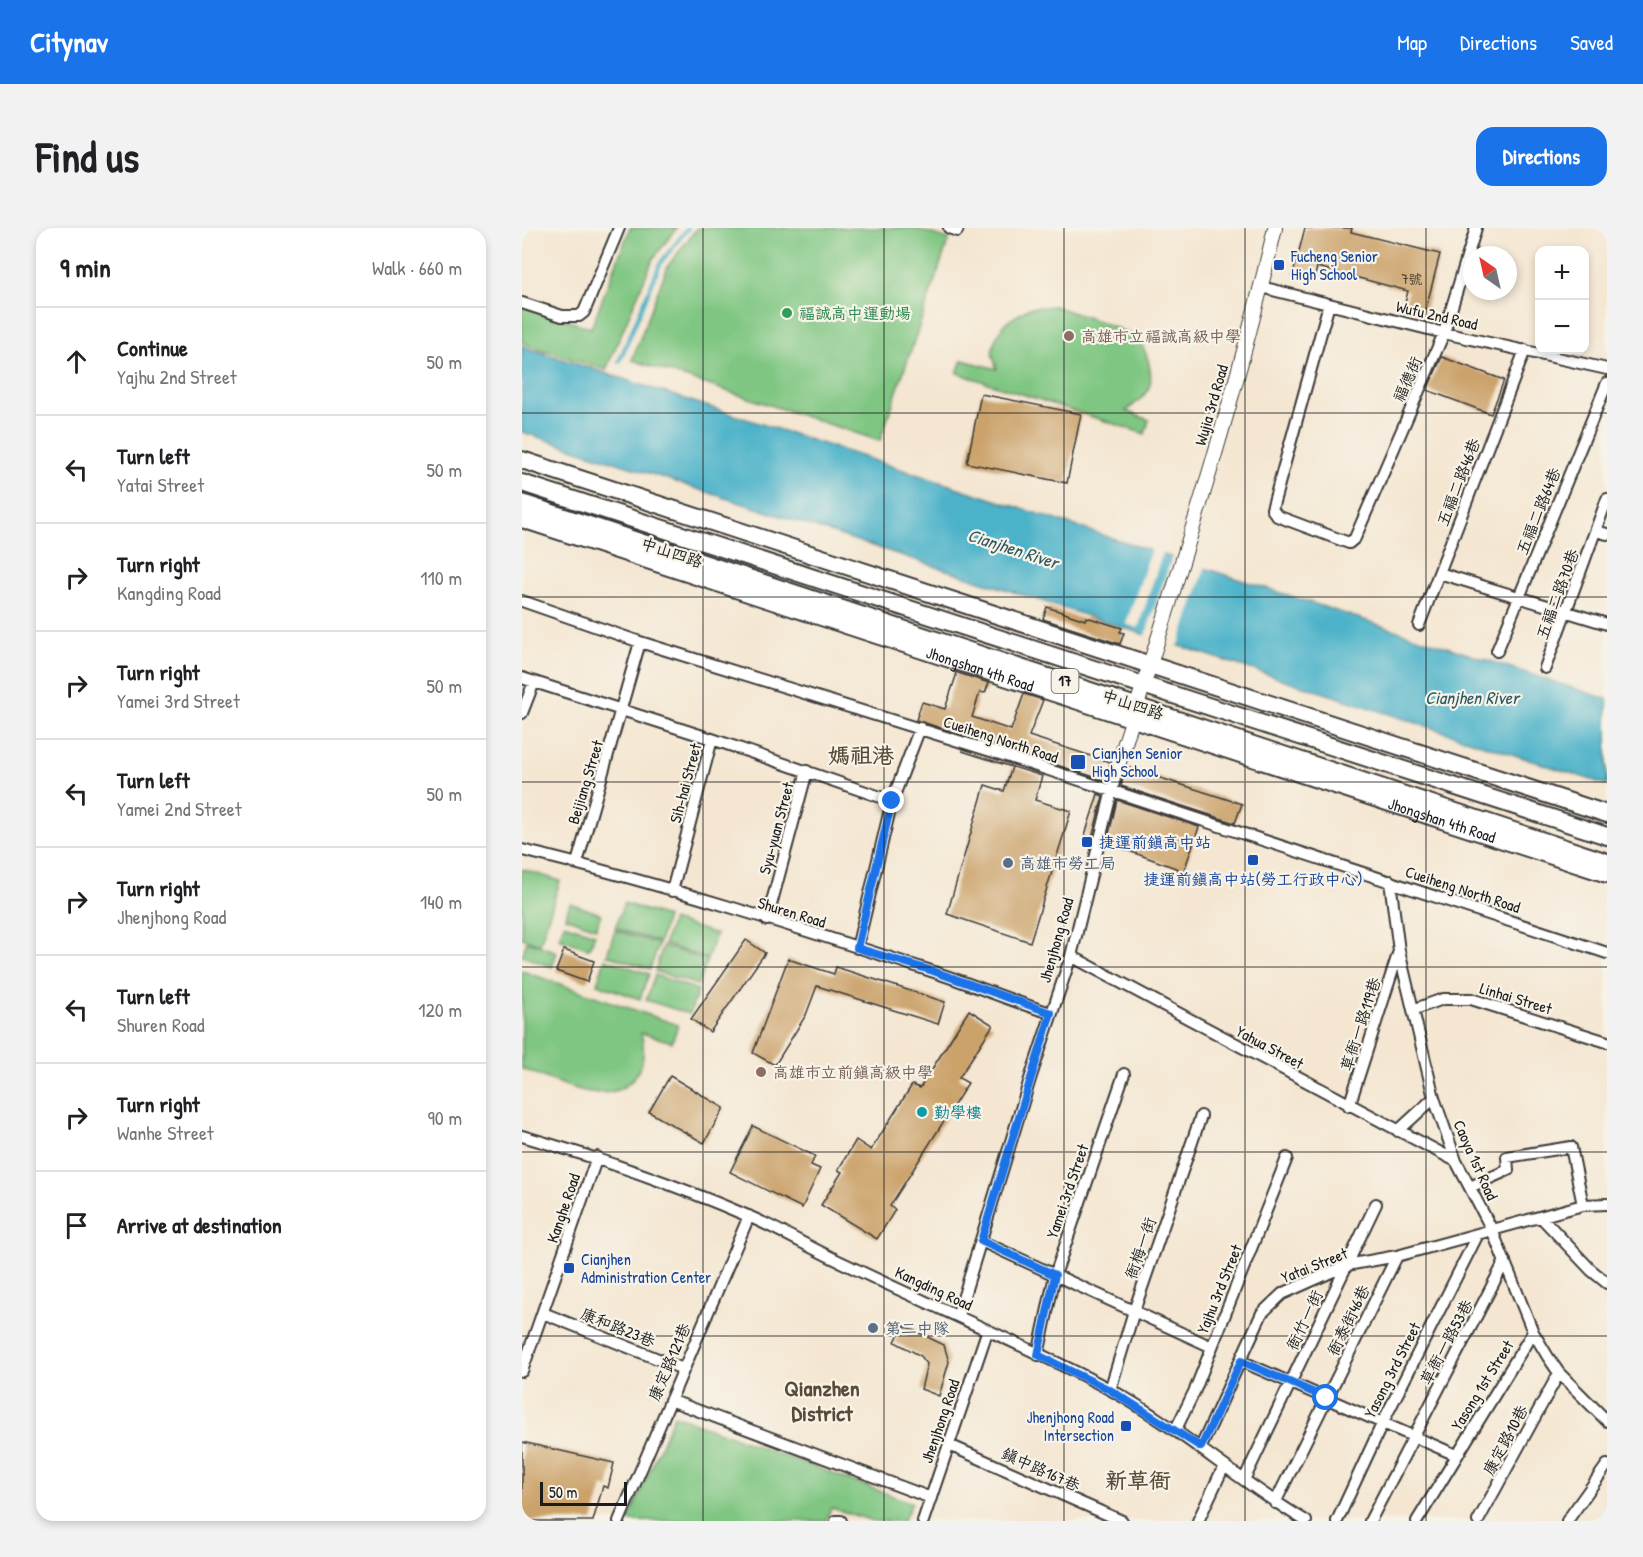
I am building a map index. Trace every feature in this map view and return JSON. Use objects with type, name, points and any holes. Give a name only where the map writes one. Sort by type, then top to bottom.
[{"type":"main road","name":"Wujia 3rd Road","points":[[1157,641],[1185,556],[1261,287],[1275,228]]},
{"type":"main road","points":[[522,460],[1150,663],[1607,814]]},
{"type":"main road","name":"中山四路","points":[[522,483],[1607,836]]},
{"type":"main road","name":"中山四路","points":[[522,503],[1135,712],[1607,862]]},
{"type":"main road","name":"Jhongshan 4th Road","points":[[522,519],[1135,712],[1607,874]]},
{"type":"main road","name":"Jhenjhong Road","points":[[1119,762],[1157,641]]},
{"type":"street","points":[[522,303],[562,316],[579,316],[587,305],[619,228]]},
{"type":"street","name":"福德街","points":[[1329,304],[1272,509],[1277,516],[1345,543],[1355,538],[1444,333],[1476,228]]},
{"type":"street","name":"Wufu 2nd Road","points":[[1261,287],[1444,333],[1607,369]]},
{"type":"street","name":"五福二路46巷","points":[[1419,625],[1525,350]]},
{"type":"street","name":"五福二路64巷","points":[[1497,651],[1607,383]]},
{"type":"street","name":"五福二路70巷","points":[[1545,668],[1607,499]]},
{"type":"street","points":[[1596,531],[1607,534]]},
{"type":"street","points":[[1439,573],[1607,624]]},
{"type":"street","name":"Cueiheng North Road","points":[[522,602],[640,642],[1112,790],[1607,953]]},
{"type":"street","name":"Beijiang Street","points":[[577,863],[640,642]]},
{"type":"street","points":[[522,678],[622,709]]},
{"type":"street","points":[[522,713],[534,682]]},
{"type":"street","name":"Sih-hai Street","points":[[622,709],[712,739],[672,891]]},
{"type":"street","points":[[857,948],[892,801],[920,728]]},
{"type":"street","name":"Syu-yuan Street","points":[[712,739],[807,771],[766,920]]},
{"type":"street","name":"Jhenjhong Road","points":[[958,1315],[1051,1013],[1071,956],[1119,762]]},
{"type":"street","points":[[807,771],[892,801]]},
{"type":"street","name":"Shuren Road","points":[[522,850],[577,863],[933,971],[1051,1013]]},
{"type":"street","name":"Caoya 1st Road","points":[[1390,880],[1400,951],[1434,1098],[1456,1161],[1492,1230],[1533,1332],[1558,1373],[1607,1421]]},
{"type":"street","name":"草衙一路119巷","points":[[1349,1106],[1400,951]]},
{"type":"street","name":"Yahua Street","points":[[1071,956],[1456,1161]]},
{"type":"street","name":"Linhai Street","points":[[1415,1009],[1443,999],[1471,999],[1607,1042]]},
{"type":"street","name":"Yamei 3rd Street","points":[[1038,1355],[1055,1275],[1124,1074]]},
{"type":"street","points":[[1398,1131],[1434,1098]]},
{"type":"street","name":"衙梅一街","points":[[1110,1390],[1134,1311],[1201,1116]]},
{"type":"street","name":"Kangding Road","points":[[522,1136],[597,1157],[749,1216],[845,1264],[958,1315],[987,1332],[1110,1390],[1176,1430],[1275,1503],[1306,1521]]},
{"type":"street","points":[[1470,1187],[1508,1170],[1507,1157],[1571,1147],[1583,1205]]},
{"type":"street","name":"Kanghe Road","points":[[522,1371],[597,1157]]},
{"type":"street","name":"Yajhu 3rd Street","points":[[1176,1430],[1212,1347],[1287,1158]]},
{"type":"street","name":"衙竹一街","points":[[1244,1480],[1376,1204]]},
{"type":"street","name":"Yatai Street","points":[[1201,1447],[1262,1313],[1282,1294],[1347,1265],[1397,1256],[1583,1205],[1607,1204]]},
{"type":"street","name":"康定路121巷","points":[[619,1521],[749,1216]]},
{"type":"street","points":[[1540,1217],[1591,1270],[1607,1283]]},
{"type":"street","name":"Yasong 3rd Street","points":[[1337,1521],[1383,1422],[1478,1234]]},
{"type":"street","points":[[981,1241],[1212,1347]]},
{"type":"street","name":"衙泰街46巷","points":[[1275,1503],[1397,1256]]},
{"type":"street","name":"草衙一路53巷","points":[[1370,1521],[1505,1261]]},
{"type":"street","name":"康和路23巷","points":[[543,1313],[683,1369]]},
{"type":"street","name":"Jhenjhong Road","points":[[923,1521],[987,1332]]},
{"type":"street","name":"Yasong 1st Street","points":[[1417,1521],[1533,1332]]},
{"type":"street","points":[[1241,1361],[1456,1455]]},
{"type":"street","name":"康定路10巷","points":[[1478,1521],[1558,1373]]},
{"type":"street","points":[[670,1400],[931,1498]]},
{"type":"street","name":"鎮中路167巷","points":[[949,1445],[1122,1521]]},
{"type":"street","points":[[1567,1521],[1607,1465]]},
{"type":"street","points":[[1198,1521],[1224,1466]]},
{"type":"green space","points":[[630,228],[677,228],[653,259],[606,370],[522,343],[522,306],[591,328]]},
{"type":"green space","name":"福誠高中運動場","points":[[697,228],[913,228],[949,239],[880,441],[632,360],[667,267]]},
{"type":"green space","points":[[1054,306],[1122,330],[1141,343],[1149,362],[1151,376],[1149,388],[1139,401],[1126,411],[1149,420],[1145,434],[957,373],[962,360],[997,369],[992,353],[995,340],[1005,323],[1029,308]]},
{"type":"green space","points":[[522,869],[560,881],[540,944],[522,938]]},
{"type":"green space","points":[[570,903],[601,914],[596,928],[565,917]]},
{"type":"green space","points":[[624,903],[667,917],[659,942],[615,928]]},
{"type":"green space","points":[[672,920],[716,934],[707,959],[664,944]]},
{"type":"green space","points":[[564,924],[595,934],[589,949],[559,938]]},
{"type":"green space","points":[[615,930],[659,944],[650,969],[607,955]]},
{"type":"green space","points":[[527,941],[557,952],[552,967],[522,956]]},
{"type":"green space","points":[[663,946],[707,960],[698,985],[655,971]]},
{"type":"green space","points":[[605,959],[649,974],[640,999],[597,984]]},
{"type":"green space","points":[[522,971],[678,1025],[672,1042],[641,1033],[643,1053],[640,1068],[627,1085],[614,1091],[599,1093],[583,1090],[522,1069]]},
{"type":"green space","points":[[655,975],[698,990],[690,1014],[646,1000]]},
{"type":"green space","points":[[674,1415],[912,1503],[903,1521],[873,1521],[831,1508],[826,1521],[628,1521]]},
{"type":"water","name":"Cianjhen River","points":[[522,346],[1607,699],[1607,785],[522,432]]},
{"type":"pier","points":[[1152,547],[1163,551],[1138,628],[1126,624]]},
{"type":"pier","points":[[1173,554],[1206,565],[1178,647],[1145,636]]},
{"type":"building","points":[[1305,228],[1352,228],[1351,232],[1440,254],[1425,312],[1404,307],[1408,291],[1317,267],[1314,280],[1293,274]]},
{"type":"building","points":[[1442,357],[1504,380],[1491,414],[1427,390]]},
{"type":"building","points":[[981,394],[1081,414],[1067,483],[967,463]]},
{"type":"building","points":[[1047,607],[1085,620],[1086,617],[1122,628],[1120,632],[1124,633],[1120,644],[1043,619]]},
{"type":"building","points":[[955,672],[989,683],[985,693],[980,692],[972,717],[1011,730],[1024,694],[1043,700],[1029,736],[1110,762],[1107,781],[916,720],[922,702],[945,709],[956,676]]},
{"type":"building","name":"高雄市勞工局","points":[[962,751],[1042,776],[1035,800],[1071,811],[1030,942],[947,914],[985,785],[1004,791],[1012,767]]},
{"type":"building","points":[[1126,767],[1242,804],[1235,823],[1121,786]]},
{"type":"building","points":[[1098,794],[1103,796],[1092,838],[1085,835]]},
{"type":"building","points":[[1117,800],[1199,827],[1184,871],[1107,843]]},
{"type":"building","points":[[746,940],[765,953],[710,1032],[691,1019]]},
{"type":"building","points":[[564,950],[594,961],[587,982],[556,971]]},
{"type":"building","points":[[788,959],[834,974],[836,967],[945,1002],[938,1024],[817,986],[806,1015],[775,1065],[753,1053]]},
{"type":"building","name":"勤學樓","points":[[969,1010],[993,1025],[959,1078],[968,1083],[890,1206],[895,1210],[877,1239],[821,1205],[842,1172],[838,1170],[856,1140],[871,1150],[912,1085],[920,1088]]},
{"type":"building","points":[[670,1076],[724,1108],[704,1143],[649,1112]]},
{"type":"building","points":[[753,1126],[815,1156],[811,1165],[820,1169],[802,1208],[730,1172]]},
{"type":"building","points":[[903,1325],[944,1345],[949,1362],[939,1396],[921,1389],[927,1364],[921,1356],[895,1342]]},
{"type":"building","points":[[522,1442],[614,1463],[608,1488],[603,1486],[593,1521],[522,1521]]},
{"type":"waterway","points":[[619,362],[661,262],[688,228]]},
{"type":"place","name":"Fucheng Senior High School","points":[[1279,265]]},
{"type":"place","name":"福誠高中運動場","points":[[787,313]]},
{"type":"place","name":"高雄市立福誠高級中學","points":[[1069,336]]},
{"type":"place","name":"Cianjhen Senior High School","points":[[1078,762]]},
{"type":"place","name":"捷運前鎮高中站","points":[[1087,842]]},
{"type":"place","name":"捷運前鎮高中站(勞工行政中心)","points":[[1253,860]]},
{"type":"place","name":"高雄市勞工局","points":[[1008,863]]},
{"type":"place","name":"高雄市立前鎮高級中學","points":[[761,1072]]},
{"type":"place","name":"勤學樓","points":[[922,1112]]},
{"type":"place","name":"Cianjhen Administration Center","points":[[569,1268]]},
{"type":"place","name":"第二中隊","points":[[873,1328]]},
{"type":"place","name":"Jhenjhong Road Intersection","points":[[1126,1426]]},
{"type":"district","name":"媽祖港","points":[[861,755]]},
{"type":"district","name":"Qianzhen District","points":[[822,1400]]},
{"type":"district","name":"新草衙","points":[[1138,1480]]},
{"type":"route","points":[[892,801],[857,948],[933,971],[1051,1013],[981,1241],[1055,1275],[1038,1355],[1110,1390],[1201,1447],[1241,1361],[1326,1398]]}]
